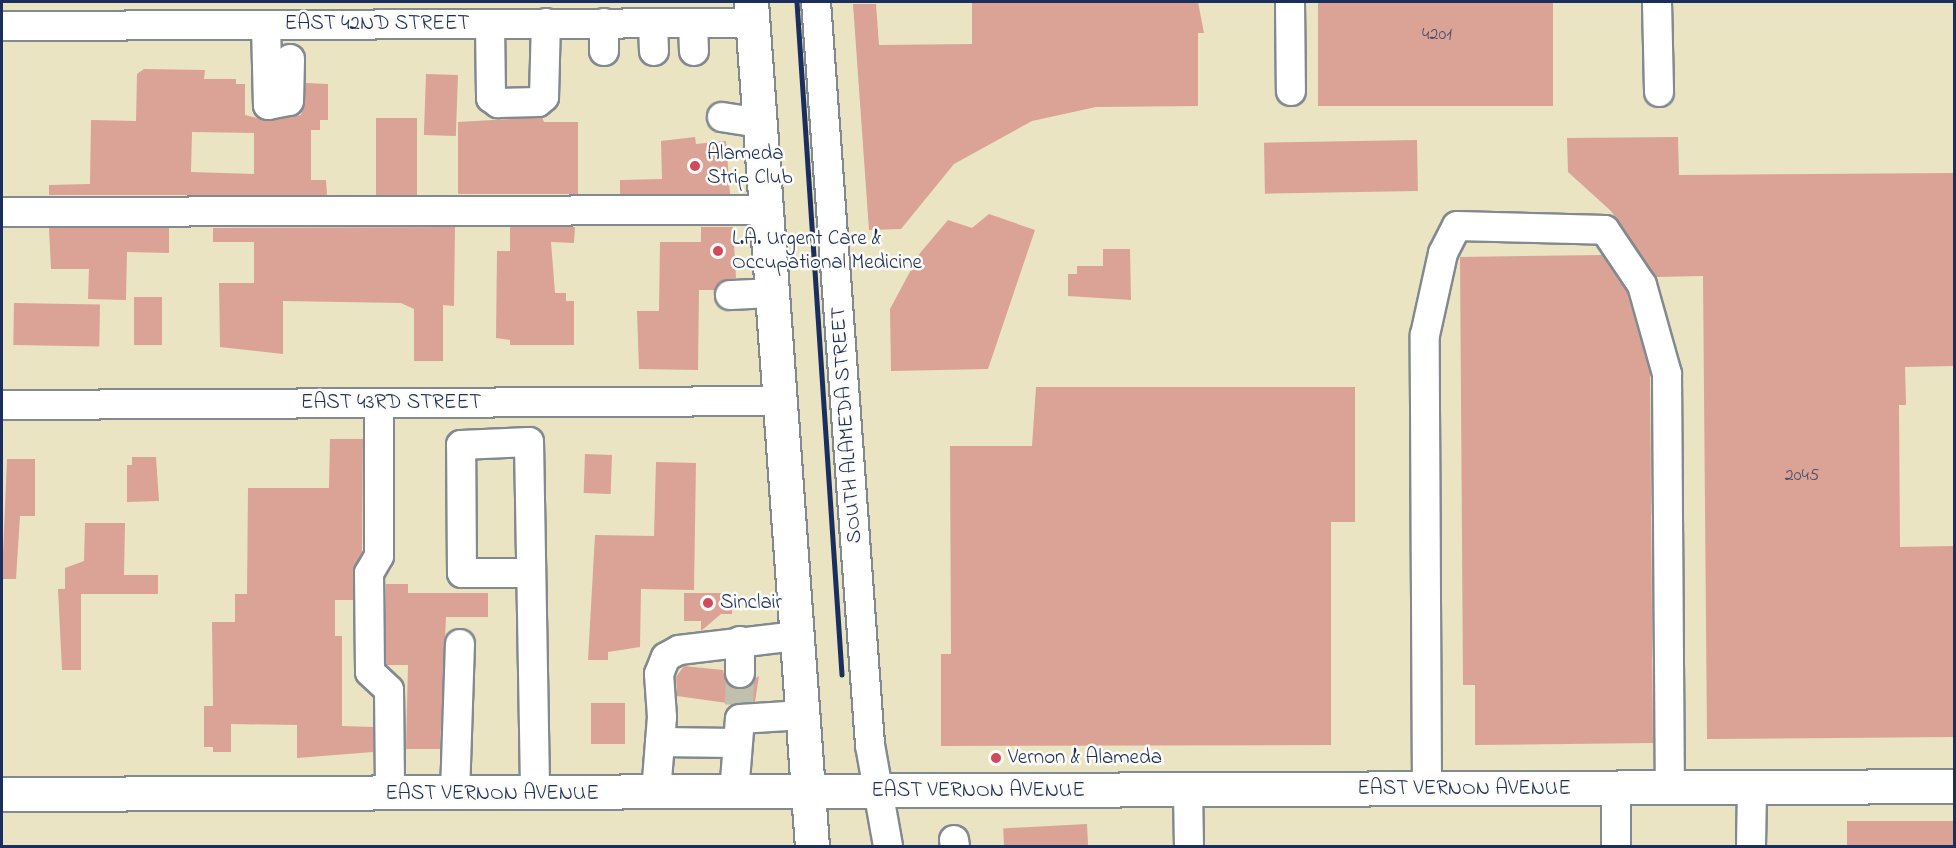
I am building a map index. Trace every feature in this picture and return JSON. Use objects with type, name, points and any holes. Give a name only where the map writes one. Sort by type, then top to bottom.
[{"type":"main road","points":[[752,12],[812,846]]},
{"type":"main road","name":"EAST VERNON AVENUE","points":[[2,794],[809,793],[1954,786]]},
{"type":"street","name":"SOUTH ALAMEDA STREET","points":[[816,2],[870,745],[888,846]]},
{"type":"street","points":[[1290,2],[1291,91]]},
{"type":"street","points":[[1656,2],[1659,92]]},
{"type":"street","name":"EAST 42ND STREET","points":[[2,26],[546,23],[604,37],[653,23],[693,23],[752,12]]},
{"type":"street","points":[[490,24],[491,98],[498,103],[528,103],[544,97],[546,23]]},
{"type":"street","points":[[653,23],[654,51]]},
{"type":"street","points":[[693,23],[694,51]]},
{"type":"street","points":[[266,25],[268,105],[289,101],[290,59]]},
{"type":"street","points":[[722,117],[760,123]]},
{"type":"street","points":[[2,212],[766,210]]},
{"type":"street","points":[[1427,789],[1425,335],[1443,254],[1457,226],[1605,230],[1642,285],[1667,374],[1670,788]]},
{"type":"street","points":[[730,295],[772,293]]},
{"type":"street","name":"EAST 43RD STREET","points":[[2,405],[780,401]]},
{"type":"street","points":[[379,403],[380,556],[369,573],[370,672],[389,690],[390,794]]},
{"type":"street","points":[[459,403],[462,573],[531,573]]},
{"type":"street","points":[[461,445],[529,442],[535,794]]},
{"type":"street","points":[[656,793],[660,742],[659,674],[666,657],[740,641],[797,636]]},
{"type":"street","points":[[740,641],[740,673]]},
{"type":"street","points":[[455,794],[459,644]]},
{"type":"street","points":[[660,742],[738,722],[803,715]]},
{"type":"street","points":[[735,793],[738,722]]},
{"type":"street","points":[[1750,846],[1752,787]]},
{"type":"street","points":[[1616,788],[1616,846]]},
{"type":"street","points":[[1188,790],[1189,846]]},
{"type":"building","points":[[972,2],[1198,2],[1204,33],[1198,33],[1198,106],[1096,107],[1032,121],[954,164],[901,229],[869,230],[853,4],[876,4],[879,45],[972,44]]},
{"type":"building","points":[[1318,2],[1553,2],[1553,106],[1318,106]]},
{"type":"building","points":[[144,69],[205,70],[204,79],[236,79],[236,84],[245,84],[245,115],[270,121],[301,115],[306,83],[328,84],[328,120],[320,120],[320,130],[311,130],[311,180],[326,180],[327,195],[49,195],[49,185],[90,184],[91,120],[136,121],[137,74]],"holes":[[[192,132],[254,133],[254,174],[191,172]]]},
{"type":"building","points":[[426,74],[458,75],[456,136],[424,135]]},
{"type":"building","points":[[542,117],[544,122],[578,122],[578,194],[458,194],[458,122]]},
{"type":"building","points":[[376,118],[417,118],[417,195],[376,195]]},
{"type":"building","name":"Alameda Strip Club","points":[[695,137],[696,144],[726,141],[730,194],[620,194],[620,180],[662,179],[661,141]]},
{"type":"building","points":[[1678,137],[1679,175],[1954,173],[1954,366],[1905,367],[1906,405],[1899,405],[1900,547],[1954,546],[1954,737],[1707,739],[1703,276],[1656,277],[1611,211],[1568,172],[1567,138]]},
{"type":"building","points":[[1417,140],[1418,191],[1265,194],[1264,143]]},
{"type":"building","points":[[989,214],[1035,230],[988,369],[891,371],[890,309],[920,253],[948,220],[972,228]]},
{"type":"building","points":[[455,227],[454,306],[443,305],[443,361],[414,361],[414,309],[401,303],[283,301],[283,354],[220,347],[219,283],[254,283],[254,242],[213,242],[213,228]]},
{"type":"building","points":[[510,227],[575,227],[574,243],[551,242],[555,293],[566,293],[566,301],[574,301],[574,345],[510,345],[510,340],[496,338],[497,251],[510,251]]},
{"type":"building","points":[[701,227],[733,227],[736,278],[722,281],[715,290],[699,290],[698,370],[639,369],[637,311],[659,311],[660,242],[701,242]]},
{"type":"building","points":[[49,228],[169,228],[169,253],[127,252],[126,300],[88,299],[89,269],[51,269]]},
{"type":"building","points":[[1103,249],[1130,249],[1131,300],[1068,296],[1068,274],[1077,274],[1077,266],[1103,266]]},
{"type":"building","points":[[1602,255],[1627,292],[1650,373],[1653,743],[1475,745],[1475,685],[1463,685],[1460,257]]},
{"type":"building","points":[[134,297],[162,297],[162,345],[134,345]]},
{"type":"building","points":[[14,303],[100,305],[99,346],[13,345]]},
{"type":"building","points":[[1036,387],[1355,387],[1355,522],[1331,522],[1331,745],[941,746],[941,654],[951,654],[950,446],[1032,446]]},
{"type":"building","points":[[330,439],[363,439],[362,552],[353,573],[353,600],[335,600],[335,636],[342,636],[342,726],[373,727],[373,752],[297,758],[297,725],[231,724],[231,752],[213,752],[213,747],[204,747],[204,706],[213,706],[212,622],[235,622],[235,594],[247,594],[248,488],[329,488]]},
{"type":"building","points":[[585,454],[612,455],[611,494],[584,493]]},
{"type":"building","points":[[132,457],[156,457],[159,501],[127,502],[127,465],[132,465]]},
{"type":"building","points":[[7,459],[35,459],[35,516],[20,516],[16,579],[2,579]]},
{"type":"building","points":[[656,462],[696,463],[694,590],[641,589],[640,647],[608,652],[608,660],[588,660],[595,535],[654,536]]},
{"type":"building","points":[[85,523],[125,523],[124,575],[158,575],[158,594],[81,594],[81,670],[62,670],[58,589],[65,589],[65,568],[84,561]]},
{"type":"building","points":[[386,584],[408,584],[408,593],[488,593],[488,617],[446,617],[440,749],[406,749],[408,665],[386,665]]},
{"type":"building","name":"Sinclair","points":[[684,593],[732,593],[732,614],[721,614],[701,631],[701,621],[684,621]]},
{"type":"building","points":[[684,666],[723,670],[726,682],[739,689],[759,676],[755,702],[734,704],[677,696],[676,677]]},
{"type":"building","points":[[591,703],[625,703],[625,744],[591,744]]},
{"type":"building","points":[[1847,821],[1954,821],[1954,846],[1847,846]]},
{"type":"building","points":[[1087,824],[1088,846],[1004,846],[1003,828]]},
{"type":"tunnel","points":[[739,705],[740,673]]},
{"type":"railway","points":[[797,2],[842,674]]},
{"type":"place","name":"Alameda Strip Club","points":[[695,166]]},
{"type":"place","name":"L.A. Urgent Care & Occupational Medicine","points":[[718,251]]},
{"type":"place","name":"Sinclair","points":[[708,603]]},
{"type":"place","name":"Vernon & Alameda","points":[[996,758]]}]
